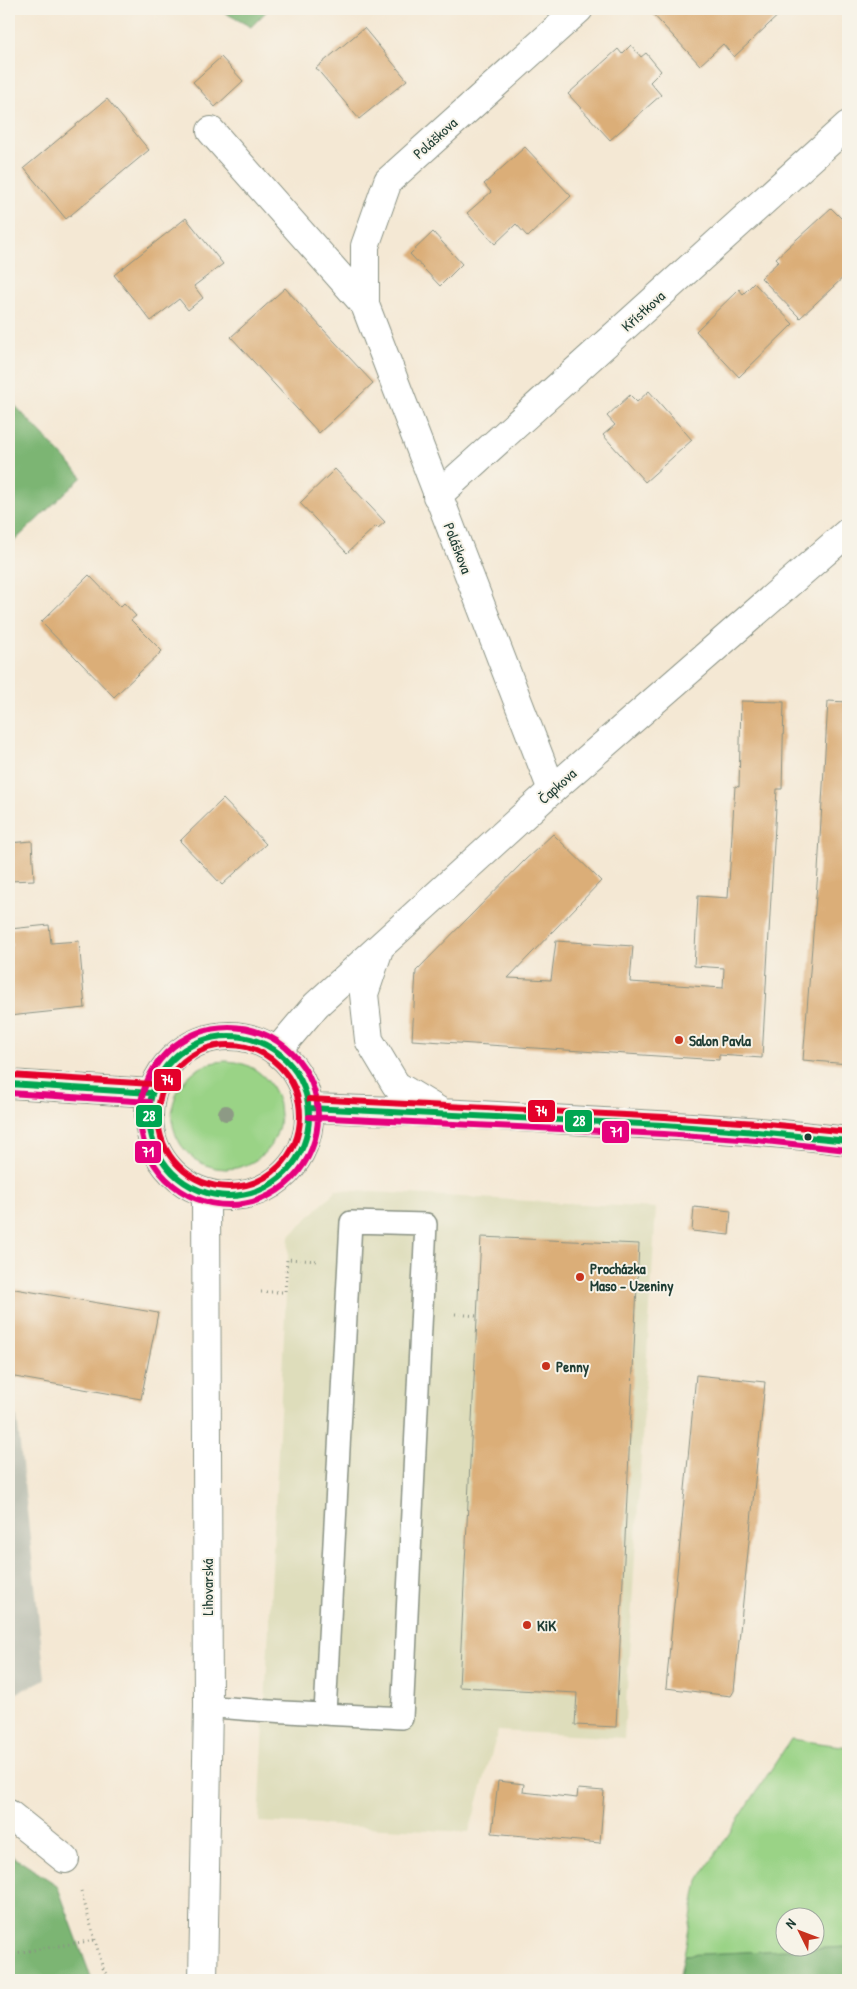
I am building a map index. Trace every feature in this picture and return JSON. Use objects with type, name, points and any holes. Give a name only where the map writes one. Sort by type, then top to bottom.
[{"type":"street","name":"Poláškova","points":[[365,305],[365,246],[388,181],[578,9]]},
{"type":"street","name":"Křístkova","points":[[438,496],[848,125]]},
{"type":"street","name":"Poláškova","points":[[211,131],[365,305],[552,790]]},
{"type":"street","name":"Čapkova","points":[[277,1051],[316,1005],[552,790],[848,532]]},
{"type":"street","points":[[380,947],[364,994],[369,1040],[396,1085],[442,1113]]},
{"type":"street","points":[[228,1035],[254,1039],[277,1051],[293,1066],[304,1086],[309,1108],[308,1134],[297,1158],[280,1178],[257,1191],[232,1196],[206,1193],[183,1182],[164,1165],[153,1143],[148,1118],[151,1093],[162,1070],[180,1051],[203,1039],[228,1035]]},
{"type":"street","points":[[9,1084],[151,1093]]},
{"type":"street","points":[[309,1108],[658,1125],[808,1136],[848,1141]]},
{"type":"street","name":"Lihovarská","points":[[203,1980],[208,1706],[206,1193]]},
{"type":"street","points":[[9,1814],[65,1859]]},
{"type":"lane","points":[[208,1706],[270,1712],[402,1718],[426,1224],[350,1222],[325,1713]]},
{"type":"path","points":[[261,1292],[285,1292],[286,1259],[323,1261]]},
{"type":"path","points":[[455,1305],[455,1314],[477,1316]]},
{"type":"path","points":[[65,1859],[80,1888],[103,1968],[109,1980]]},
{"type":"path","points":[[9,1954],[95,1940]]},
{"type":"shaded area","points":[[336,1190],[656,1208],[624,1738],[498,1731],[469,1832],[259,1822],[289,1237]]},
{"type":"shaded area","points":[[9,1412],[17,1417],[45,1679],[9,1697]]},
{"type":"green space","points":[[218,9],[269,9],[251,27]]},
{"type":"green space","points":[[9,399],[82,477],[9,546]]},
{"type":"green space","points":[[226,1061],[247,1065],[264,1077],[276,1094],[280,1115],[276,1136],[264,1153],[247,1165],[226,1169],[205,1165],[188,1153],[176,1136],[172,1115],[176,1094],[188,1077],[205,1065]]},
{"type":"green space","points":[[791,1739],[848,1747],[848,1947],[824,1948],[824,1906],[774,1906],[774,1951],[684,1955],[698,1881]]},
{"type":"green space","points":[[9,1854],[57,1885],[92,1980],[9,1980]]},
{"type":"green space","points":[[848,1947],[848,1980],[679,1980],[684,1955],[774,1951],[774,1956],[824,1956],[824,1948]]},
{"type":"building","points":[[653,9],[784,10],[734,57],[723,44],[700,65],[650,11]]},
{"type":"building","points":[[364,28],[407,80],[359,119],[316,68]]},
{"type":"building","points":[[631,45],[641,57],[646,53],[661,71],[650,82],[661,95],[610,140],[568,94],[618,49],[622,54]]},
{"type":"building","points":[[221,57],[243,81],[215,107],[193,82]]},
{"type":"building","points":[[107,99],[149,150],[66,219],[24,168]]},
{"type":"building","points":[[525,147],[571,196],[528,237],[516,224],[495,244],[467,213],[491,192],[484,184]]},
{"type":"building","points":[[831,208],[843,220],[848,216],[848,273],[800,318],[761,278],[779,261],[776,258]]},
{"type":"building","points":[[186,218],[223,264],[194,286],[203,298],[188,310],[179,299],[151,321],[114,275]]},
{"type":"building","points":[[433,232],[462,264],[440,286],[410,254]]},
{"type":"building","points":[[754,283],[793,324],[739,377],[696,331],[739,289],[743,294]]},
{"type":"building","points":[[285,288],[373,383],[319,433],[231,337]]},
{"type":"building","points":[[649,391],[692,440],[645,482],[603,435],[615,425],[607,416],[630,395],[637,402]]},
{"type":"building","points":[[335,469],[385,522],[378,528],[376,526],[347,553],[300,503]]},
{"type":"building","points":[[89,575],[120,607],[124,603],[136,616],[131,620],[162,651],[114,697],[41,622]]},
{"type":"building","points":[[741,701],[784,702],[782,789],[777,789],[762,1058],[719,1055],[719,1060],[412,1040],[416,971],[553,834],[601,881],[508,978],[551,980],[556,941],[633,946],[630,982],[723,988],[724,968],[694,966],[698,896],[728,898],[735,786],[739,787]]},
{"type":"building","points":[[828,701],[848,702],[848,1064],[803,1060],[818,871]]},
{"type":"building","points":[[223,799],[266,844],[222,885],[180,841]]},
{"type":"building","points":[[32,841],[34,880],[9,881],[9,843]]},
{"type":"building","points":[[49,925],[51,943],[79,941],[85,1008],[9,1016],[9,946],[12,946],[10,929]]},
{"type":"building","points":[[694,1207],[731,1211],[729,1235],[692,1231]]},
{"type":"building","points":[[481,1237],[639,1244],[616,1727],[575,1725],[577,1693],[459,1687]]},
{"type":"building","points":[[9,1288],[158,1313],[141,1399],[9,1376]]},
{"type":"building","points":[[696,1375],[765,1382],[734,1691],[731,1696],[666,1688]]},
{"type":"building","points":[[498,1781],[524,1784],[523,1792],[577,1798],[578,1789],[604,1791],[600,1843],[492,1833]]},
{"type":"transit line","name":"71","points":[[229,1027],[263,1034],[278,1042],[292,1053],[303,1067],[311,1082],[318,1116],[311,1150],[303,1165],[292,1179],[278,1190],[263,1198],[229,1205],[195,1198],[180,1190],[166,1179],[155,1165],[147,1150],[140,1116],[147,1082],[155,1067],[166,1053],[180,1042],[195,1034],[229,1027]]},
{"type":"transit line","name":"28","points":[[221,1036],[237,1036],[267,1045],[286,1059],[303,1085],[308,1100],[309,1116],[308,1132],[303,1147],[286,1173],[267,1187],[252,1193],[237,1196],[221,1196],[191,1187],[167,1167],[158,1154],[152,1139],[149,1124],[149,1108],[158,1078],[178,1054],[191,1045],[206,1039],[221,1036]]},
{"type":"transit line","name":"74","points":[[229,1045],[243,1046],[256,1050],[269,1057],[279,1066],[288,1076],[295,1089],[299,1102],[300,1116],[299,1130],[295,1143],[288,1156],[279,1166],[269,1175],[256,1182],[243,1186],[229,1187],[215,1186],[202,1182],[189,1175],[179,1166],[170,1156],[163,1143],[159,1130],[158,1116],[159,1102],[163,1089],[170,1076],[179,1066],[189,1057],[202,1050],[215,1046],[229,1045]]},
{"type":"transit line","name":"74","points":[[10,1075],[152,1084]]},
{"type":"transit line","name":"28","points":[[9,1084],[151,1093]]},
{"type":"transit line","name":"71","points":[[9,1093],[150,1102]]},
{"type":"transit line","name":"74","points":[[309,1099],[665,1117],[757,1123],[848,1132]]},
{"type":"transit line","name":"28","points":[[309,1108],[664,1125],[848,1141]]},
{"type":"transit line","name":"71","points":[[309,1117],[664,1134],[756,1140],[847,1150]]},
{"type":"place","name":"Salon Pavla","points":[[679,1040]]},
{"type":"place","name":"Procházka Maso - Uzeniny","points":[[580,1277]]},
{"type":"place","name":"Penny","points":[[546,1366]]},
{"type":"place","name":"KiK","points":[[527,1625]]}]
